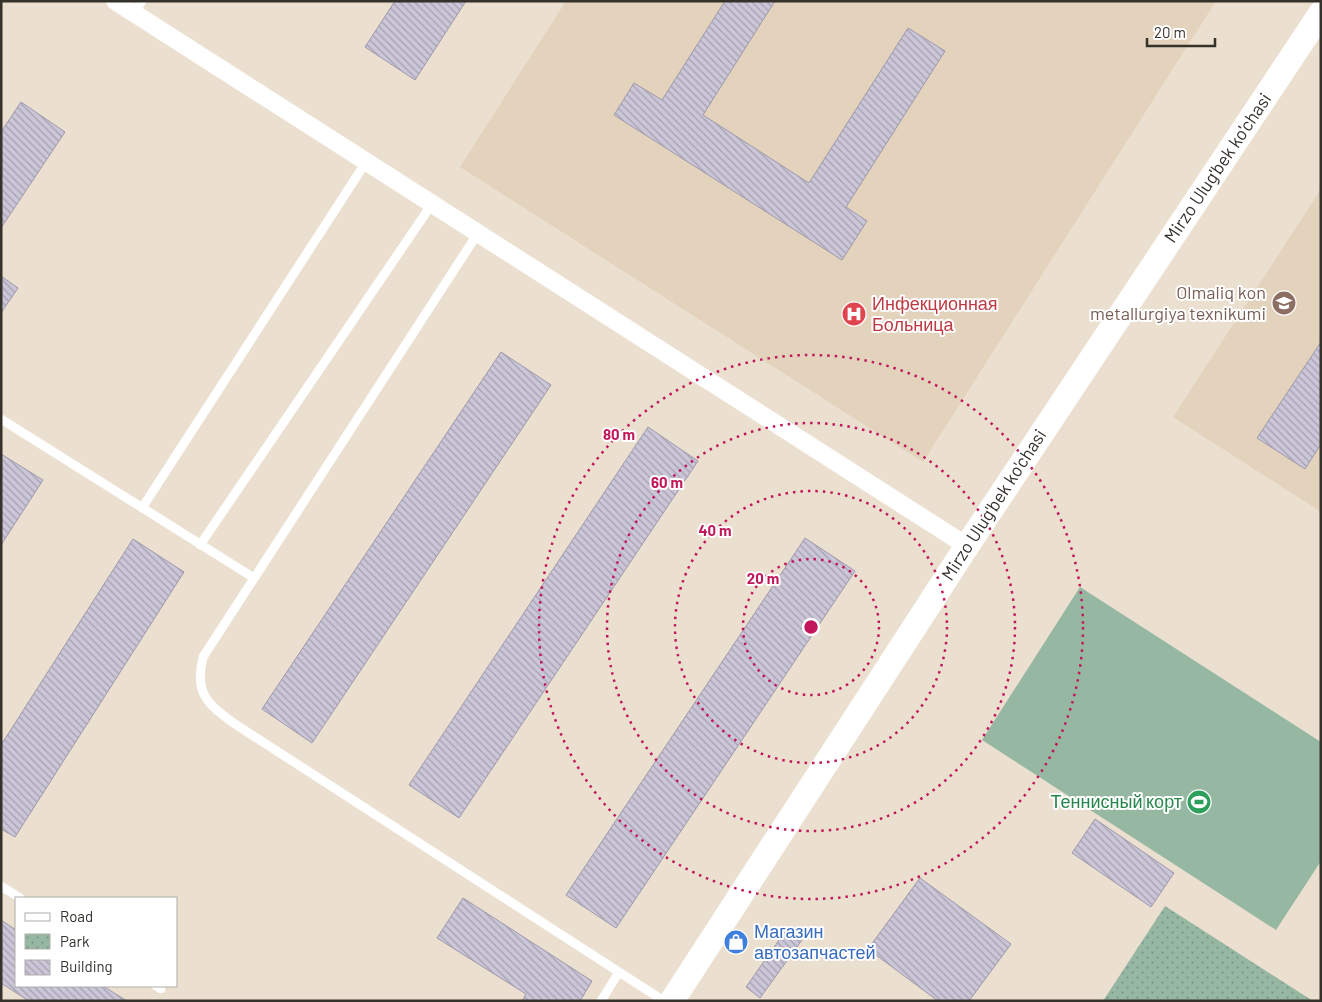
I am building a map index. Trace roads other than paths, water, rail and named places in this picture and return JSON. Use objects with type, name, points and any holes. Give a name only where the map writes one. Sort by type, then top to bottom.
[{"type":"main road","name":"Mirzo Ulug'bek ko'chasi","points":[[672,1001],[967,546],[1321,13]]},
{"type":"street","points":[[115,1],[138,7],[366,162],[967,546]]},
{"type":"lane","points":[[142,508],[366,162]]},
{"type":"lane","points":[[200,545],[432,204]]},
{"type":"lane","points":[[478,233],[203,657],[198,676],[204,696],[213,708],[664,1001]]},
{"type":"lane","points":[[1,419],[254,578]]},
{"type":"lane","points":[[1,886],[18,897]]},
{"type":"lane","points":[[601,1001],[619,972]]},
{"type":"place","name":"Olmaliq kon metallurgiya texnikumi","points":[[1284,303]]},
{"type":"place","name":"Инфекционная Больница","points":[[854,314]]},
{"type":"place","name":"Теннисный корт","points":[[1199,802]]},
{"type":"place","name":"Магазин автозапчастей","points":[[736,942]]}]
